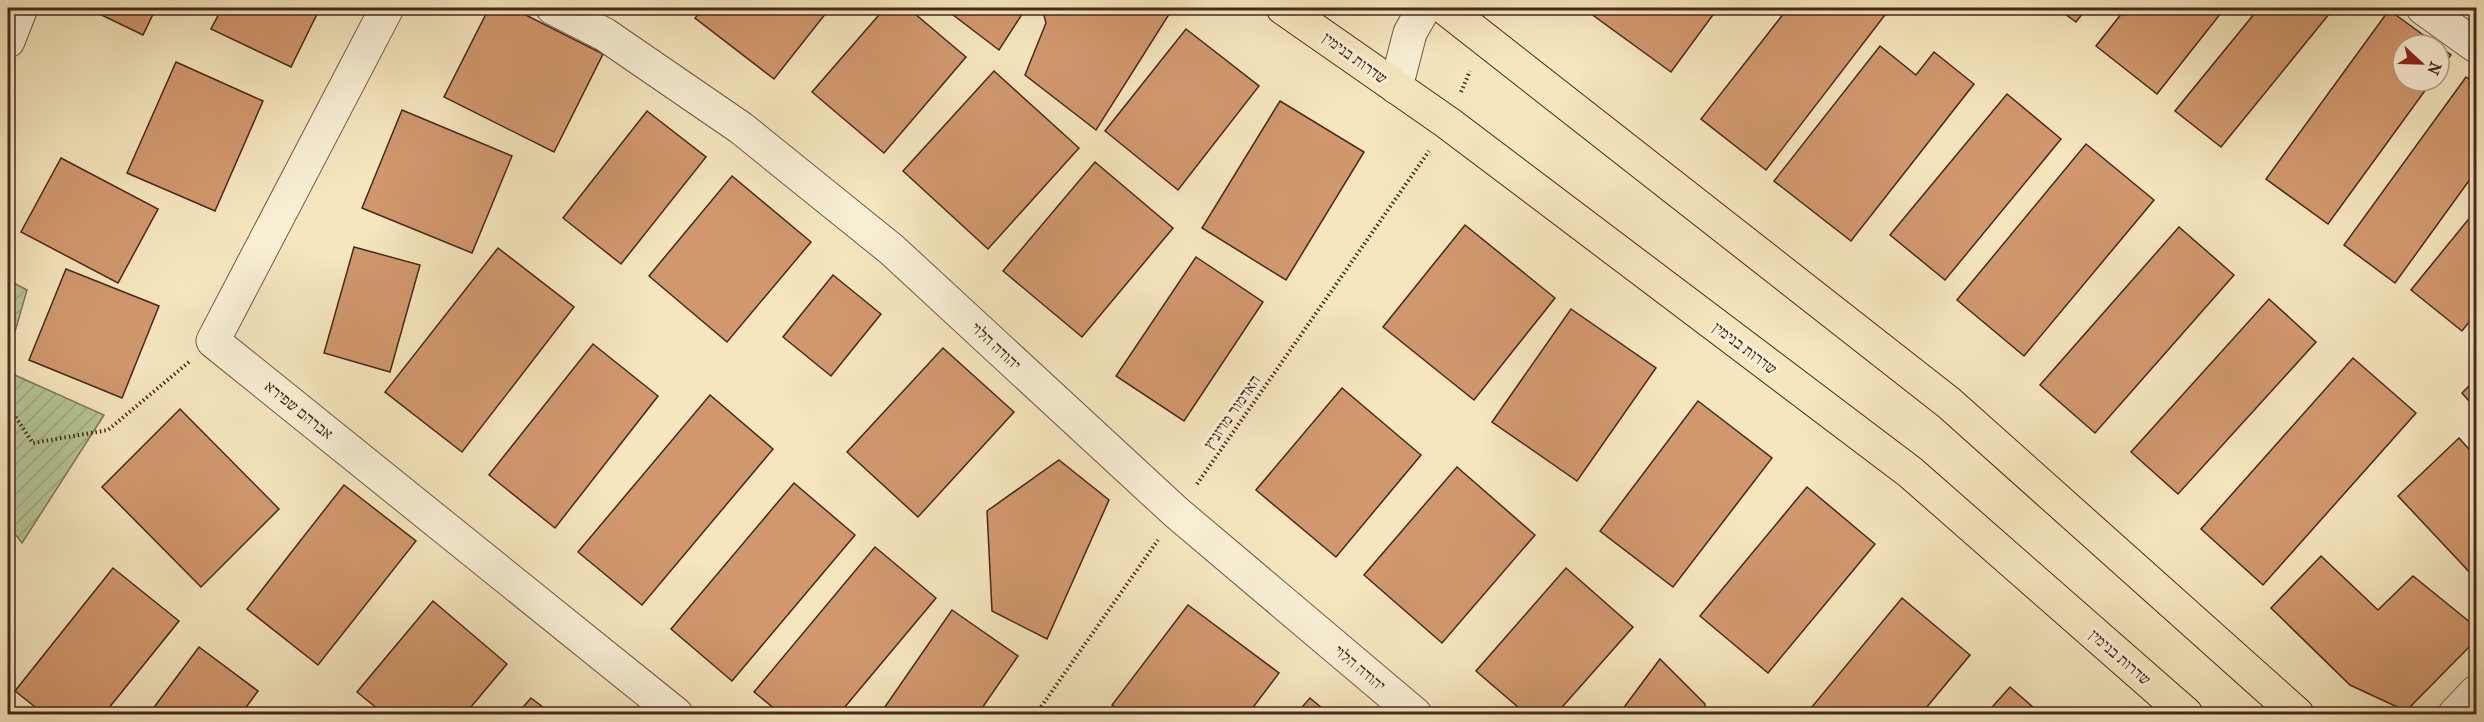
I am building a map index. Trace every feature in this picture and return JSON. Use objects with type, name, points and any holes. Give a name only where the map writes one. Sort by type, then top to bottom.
[{"type":"main road","name":"שדרות בנימין","points":[[1283,8],[1448,123],[1910,472],[2179,712]]},
{"type":"main road","points":[[1445,8],[1949,403],[2297,714]]},
{"type":"street","points":[[8,41],[21,8]]},
{"type":"street","points":[[213,341],[387,8]]},
{"type":"street","name":"יהודה הלוי","points":[[553,8],[604,34],[741,128],[891,249],[1177,513],[1415,714]]},
{"type":"street","points":[[1396,87],[1410,33],[1424,8]]},
{"type":"street","points":[[2423,8],[2476,46]]},
{"type":"street","name":"אברהם שפירא","points":[[213,341],[676,714]]},
{"type":"street","points":[[2455,714],[2476,692]]},
{"type":"path","name":"האדמור מויזניץ","points":[[1036,714],[1448,123],[1485,38]]},
{"type":"path","points":[[8,406],[33,443],[108,430],[213,341]]},
{"type":"green space","points":[[8,280],[27,290],[8,356]]},
{"type":"green space","points":[[8,372],[104,415],[22,543],[8,525]]},
{"type":"building","points":[[87,8],[156,8],[143,35]]},
{"type":"building","points":[[222,8],[320,8],[291,67],[211,29]]},
{"type":"building","points":[[489,8],[512,8],[603,54],[554,152],[444,97]]},
{"type":"building","points":[[703,8],[830,8],[774,79],[695,18]]},
{"type":"building","points":[[885,8],[908,8],[966,57],[884,153],[812,92]]},
{"type":"building","points":[[944,8],[1026,8],[999,50]]},
{"type":"building","points":[[1042,8],[1173,8],[1096,130],[1025,75],[1046,23]]},
{"type":"building","points":[[1583,8],[1718,8],[1671,72]]},
{"type":"building","points":[[1788,8],[1883,8],[1888,11],[1766,170],[1701,119]]},
{"type":"building","points":[[2057,8],[2087,8],[2076,22]]},
{"type":"building","points":[[2126,8],[2225,8],[2157,94],[2096,46]]},
{"type":"building","points":[[2259,8],[2334,8],[2221,147],[2175,111]]},
{"type":"building","points":[[2389,10],[2421,33],[2391,33],[2391,93],[2423,93],[2328,224],[2266,179]]},
{"type":"building","points":[[1186,29],[1259,86],[1178,190],[1105,131]]},
{"type":"building","points":[[1880,46],[1916,75],[1934,52],[1974,84],[1851,241],[1774,181]]},
{"type":"building","points":[[176,62],[263,101],[215,211],[127,173]]},
{"type":"building","points":[[994,71],[1079,148],[988,249],[903,171]]},
{"type":"building","points":[[2466,77],[2476,84],[2476,171],[2395,283],[2344,245]]},
{"type":"building","points":[[2007,94],[2061,139],[1945,280],[1890,235]]},
{"type":"building","points":[[1280,101],[1364,152],[1286,280],[1202,228]]},
{"type":"building","points":[[402,110],[512,156],[472,253],[362,208]]},
{"type":"building","points":[[647,111],[706,157],[621,264],[563,218]]},
{"type":"building","points":[[2086,144],[2154,200],[2024,356],[1957,300]]},
{"type":"building","points":[[61,158],[158,209],[118,283],[21,232]]},
{"type":"building","points":[[1095,162],[1173,228],[1082,337],[1003,271]]},
{"type":"building","points":[[732,176],[811,242],[727,342],[649,276]]},
{"type":"building","points":[[2476,210],[2476,313],[2462,331],[2411,290]]},
{"type":"building","points":[[1465,225],[1555,298],[1474,400],[1383,327]]},
{"type":"building","points":[[2179,227],[2234,275],[2095,433],[2040,385]]},
{"type":"building","points":[[354,247],[420,265],[390,372],[324,353]]},
{"type":"building","points":[[498,248],[574,307],[462,452],[385,392]]},
{"type":"building","points":[[1196,257],[1263,302],[1184,421],[1116,376]]},
{"type":"building","points":[[66,269],[159,306],[122,398],[29,360]]},
{"type":"building","points":[[833,275],[881,314],[831,376],[783,337]]},
{"type":"building","points":[[2269,299],[2316,342],[2178,494],[2131,452]]},
{"type":"building","points":[[1571,309],[1656,368],[1577,481],[1492,422]]},
{"type":"building","points":[[593,344],[658,396],[555,528],[489,475]]},
{"type":"building","points":[[943,348],[1014,412],[918,517],[847,452]]},
{"type":"building","points":[[2353,358],[2416,413],[2263,585],[2201,529]]},
{"type":"building","points":[[2476,379],[2476,409],[2462,393]]},
{"type":"building","points":[[1342,388],[1421,455],[1336,557],[1256,490]]},
{"type":"building","points":[[710,395],[773,449],[642,605],[578,552]]},
{"type":"building","points":[[1698,401],[1772,458],[1673,587],[1600,531]]},
{"type":"building","points":[[180,409],[279,509],[201,587],[102,487]]},
{"type":"building","points":[[2459,438],[2476,457],[2476,579],[2398,496]]},
{"type":"building","points":[[1059,460],[1109,500],[1047,639],[992,611],[987,511]]},
{"type":"building","points":[[1457,467],[1535,535],[1442,643],[1364,575]]},
{"type":"building","points":[[794,483],[855,535],[732,681],[671,629]]},
{"type":"building","points":[[344,485],[416,541],[318,665],[247,609]]},
{"type":"building","points":[[1807,487],[1875,544],[1768,673],[1700,616]]},
{"type":"building","points":[[875,547],[936,598],[839,714],[781,714],[754,692]]},
{"type":"building","points":[[2321,556],[2378,610],[2413,576],[2476,627],[2476,640],[2406,711],[2350,685],[2271,608]]},
{"type":"building","points":[[113,568],[179,621],[104,714],[44,714],[15,691]]},
{"type":"building","points":[[1566,568],[1633,627],[1556,714],[1526,714],[1476,671]]},
{"type":"building","points":[[1902,598],[1970,655],[1921,714],[1819,714],[1811,708]]},
{"type":"building","points":[[433,601],[507,664],[465,714],[384,714],[357,692]]},
{"type":"building","points":[[1188,605],[1279,673],[1248,714],[1125,714],[1112,705]]},
{"type":"building","points":[[952,610],[1018,656],[978,714],[880,714]]},
{"type":"building","points":[[199,647],[258,691],[241,714],[149,714]]},
{"type":"building","points":[[1660,659],[1705,704],[1705,714],[1619,714]]},
{"type":"building","points":[[2010,687],[2041,714],[1986,714]]},
{"type":"building","points":[[531,698],[552,714],[517,714]]},
{"type":"building","points":[[1310,698],[1329,714],[1296,714]]}]
